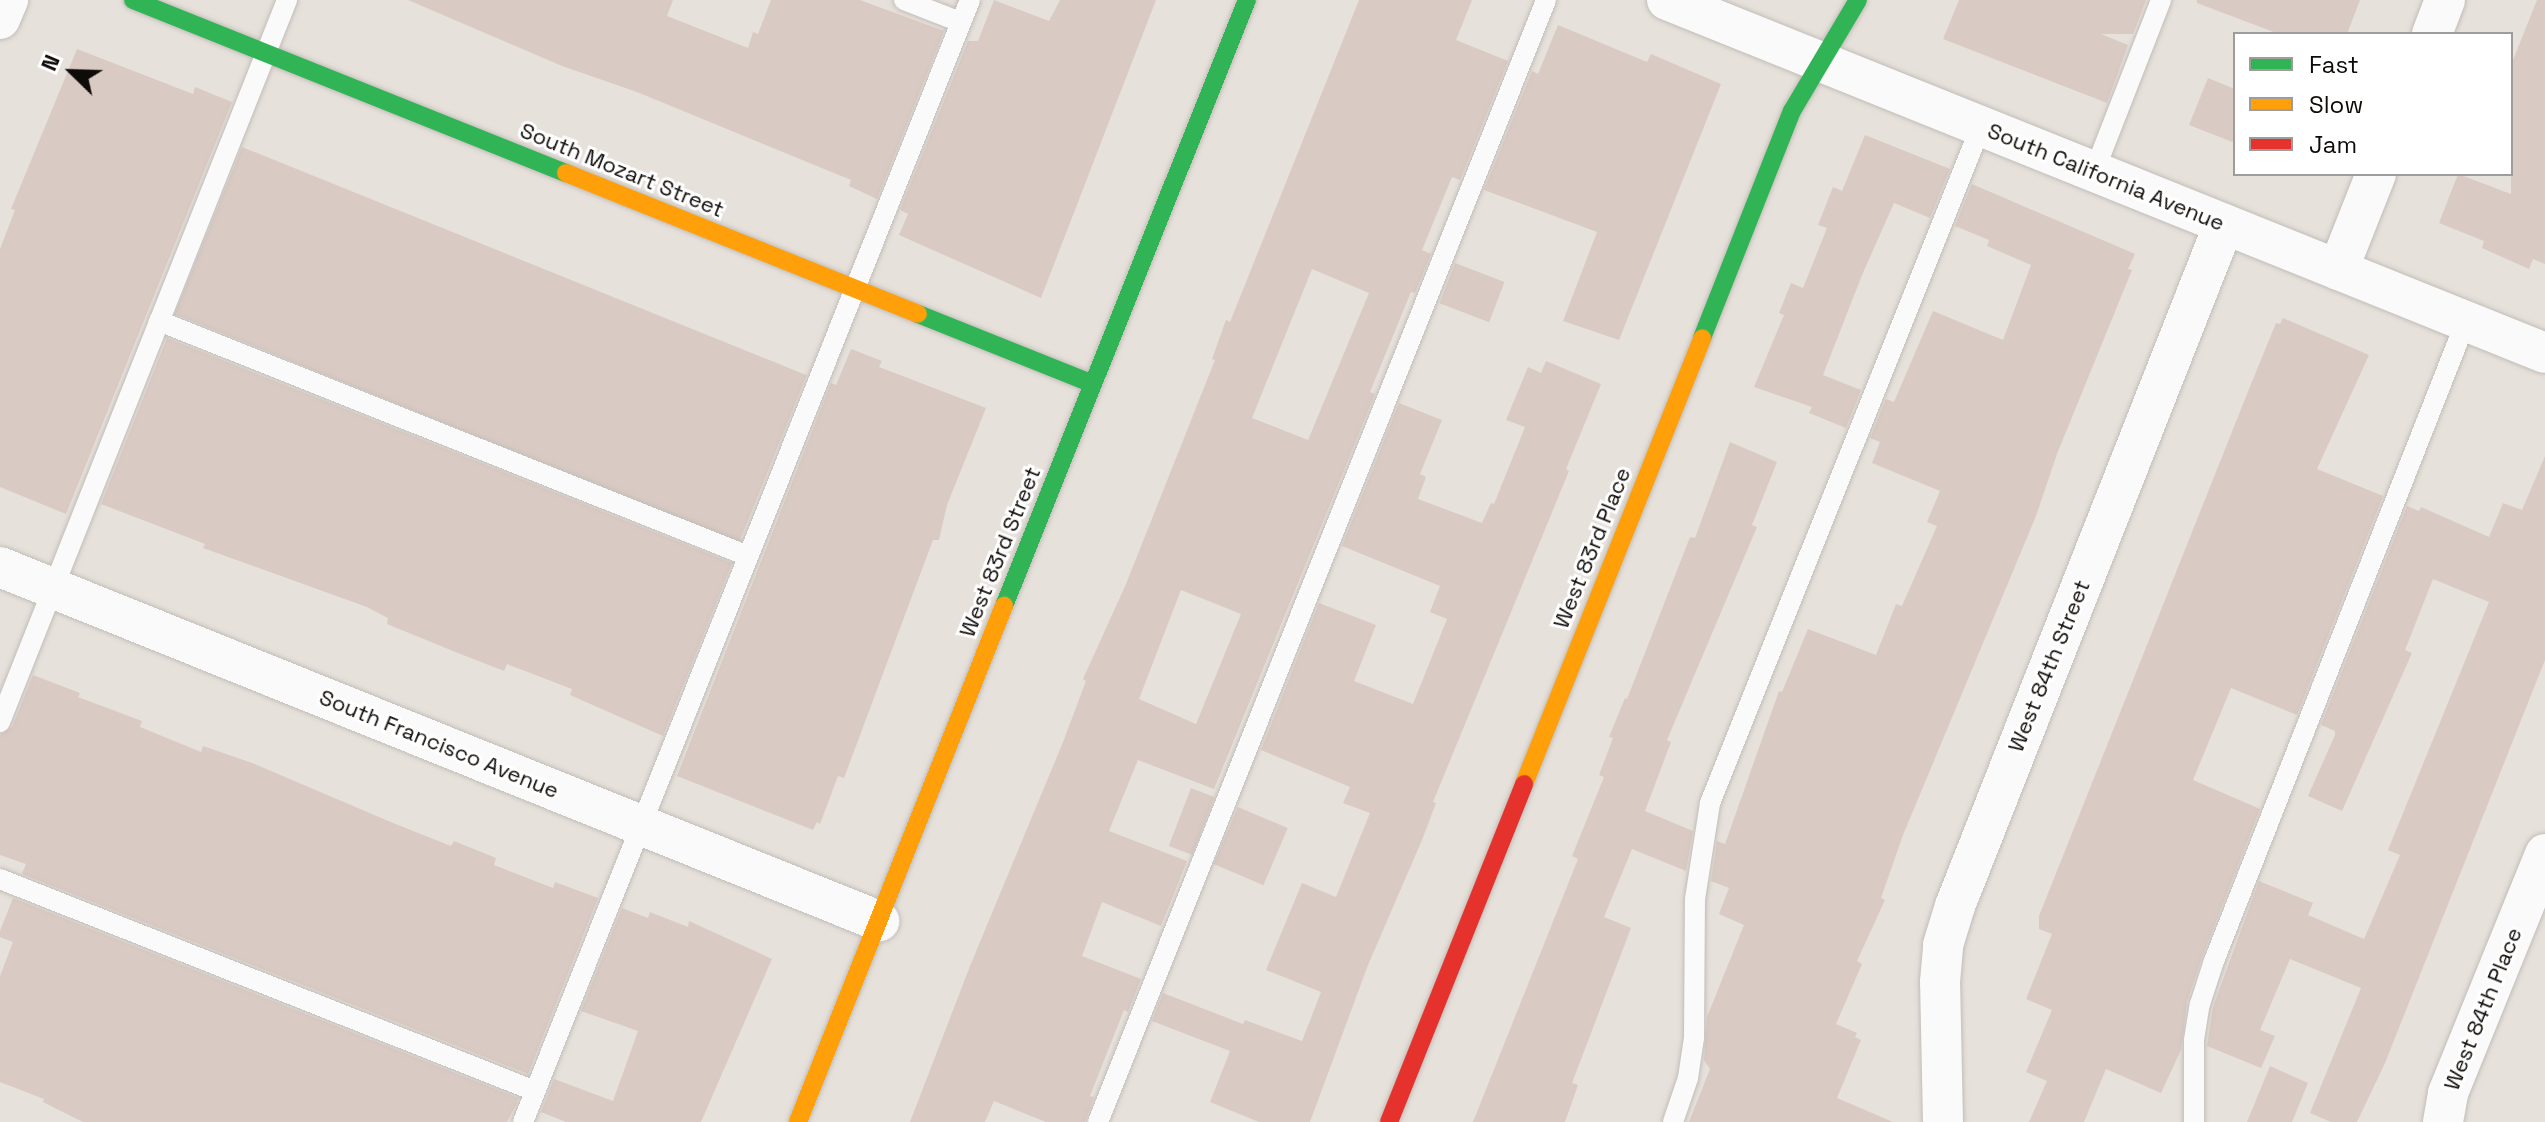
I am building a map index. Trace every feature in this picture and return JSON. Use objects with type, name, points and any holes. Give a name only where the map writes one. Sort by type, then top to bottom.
[{"type":"street","points":[[0,19],[8,0]]},
{"type":"street","name":"South Mozart Street","points":[[133,0],[1093,384]]},
{"type":"street","name":"West 83rd Street","points":[[798,1122],[1247,0]]},
{"type":"street","name":"South California Avenue","points":[[1667,0],[2545,353]]},
{"type":"street","name":"West 83rd Place","points":[[1389,1122],[1786,125],[1858,0]]},
{"type":"street","points":[[2433,32],[2445,0]]},
{"type":"street","points":[[2338,270],[2375,176]]},
{"type":"street","name":"West 84th Street","points":[[1943,1122],[1940,982],[1943,945],[1955,906],[2224,224]]},
{"type":"street","name":"South Francisco Avenue","points":[[0,567],[879,921]]},
{"type":"street","name":"West 84th Place","points":[[2443,1122],[2448,1093],[2545,854]]},
{"type":"lane","points":[[0,722],[287,0]]},
{"type":"lane","points":[[904,0],[960,22]]},
{"type":"lane","points":[[523,1122],[970,0]]},
{"type":"lane","points":[[1098,1122],[1546,0]]},
{"type":"lane","points":[[2094,172],[2161,0]]},
{"type":"lane","points":[[1673,1122],[1688,1078],[1694,1038],[1695,899],[1710,803],[1981,126]]},
{"type":"lane","points":[[159,321],[748,556]]},
{"type":"lane","points":[[2194,1122],[2194,1040],[2200,1004],[2214,961],[2466,321]]},
{"type":"lane","points":[[0,879],[535,1091]]},
{"type":"building","points":[[408,0],[673,0],[667,16],[748,48],[753,32],[758,34],[771,0],[860,0],[944,31],[877,199],[849,186],[851,180],[637,92],[562,66]]},
{"type":"building","points":[[994,0],[1049,21],[1060,0],[1156,0],[1041,298],[899,235],[908,214],[900,210],[968,41],[978,41]]},
{"type":"building","points":[[1359,0],[1472,0],[1456,40],[1508,61],[1460,180],[1452,177],[1422,250],[1431,254],[1415,293],[1411,292],[1370,392],[1375,394],[1214,789],[1138,760],[1109,831],[1187,861],[1161,926],[1102,902],[1082,956],[1141,979],[1128,1012],[1124,1010],[1090,1096],[1094,1097],[1085,1122],[1046,1122],[994,1101],[985,1122],[910,1122],[970,966],[1063,742],[1086,681],[1083,679],[1126,584],[1215,360],[1212,359],[1226,320],[1230,322]],"holes":[[[1312,269],[1369,293],[1308,440],[1252,418]],[[1181,590],[1241,614],[1196,724],[1139,699]]]},
{"type":"building","points":[[1959,0],[2146,0],[2133,34],[2101,34],[2128,45],[2107,103],[1943,39]]},
{"type":"building","points":[[2197,0],[2360,0],[2348,32],[2274,32],[2197,3]]},
{"type":"building","points":[[2537,0],[2545,0],[2545,264],[2533,259],[2529,269],[2482,248],[2484,241],[2439,223],[2457,176],[2511,194],[2513,60]]},
{"type":"building","points":[[1558,25],[1647,62],[1651,54],[1721,84],[1619,340],[1563,321],[1597,232],[1484,190],[1532,71],[1538,74]]},
{"type":"building","points":[[77,49],[193,94],[195,87],[232,102],[66,514],[0,487],[0,249],[15,210],[11,209]]},
{"type":"building","points":[[2208,78],[2233,88],[2233,142],[2189,125]]},
{"type":"building","points":[[1865,135],[1950,169],[1930,218],[1894,203],[1862,275],[1823,375],[1861,390],[1846,428],[1809,413],[1812,407],[1754,387],[1784,315],[1779,313],[1791,283],[1803,288],[1827,228],[1818,225],[1833,187],[1842,191]]},
{"type":"building","points":[[242,147],[807,375],[739,542],[175,314]]},
{"type":"building","points":[[1972,184],[2135,254],[2128,269],[2132,270],[2057,454],[2036,516],[1903,835],[1881,898],[1885,900],[1857,961],[1862,964],[1836,1024],[1857,1033],[1855,1037],[1861,1040],[1837,1098],[1893,1122],[1689,1122],[1710,1069],[1704,1060],[1707,1017],[1744,925],[1719,914],[1729,888],[1711,881],[1717,841],[1725,844],[1779,691],[1782,692],[1808,629],[1876,655],[1896,604],[1902,606],[1937,526],[1927,522],[1940,491],[1872,463],[1880,442],[1870,438],[1886,399],[1894,402],[1933,311],[2003,340],[2031,265],[1987,246],[1989,240],[1955,226]]},
{"type":"building","points":[[1455,263],[1504,282],[1489,322],[1440,303]]},
{"type":"building","points":[[2283,318],[2369,355],[2317,469],[2383,496],[2297,715],[2231,688],[2193,780],[2260,809],[2202,957],[2187,1002],[2181,1050],[2161,1093],[2106,1069],[2084,1122],[2029,1122],[2047,1081],[2026,1072],[2052,1010],[2026,999],[2052,934],[2039,929],[2039,916],[2249,389],[2276,323],[2280,324]]},
{"type":"building","points":[[167,338],[732,563],[663,736],[570,695],[572,689],[507,664],[504,671],[458,653],[387,624],[388,618],[367,607],[203,548],[205,544],[101,504]]},
{"type":"building","points":[[851,349],[882,361],[879,367],[986,408],[947,505],[939,540],[933,540],[844,778],[838,776],[820,824],[817,822],[813,830],[677,776],[831,383],[836,385]]},
{"type":"building","points":[[1546,361],[1601,384],[1566,469],[1569,471],[1433,802],[1436,803],[1422,840],[1368,965],[1310,1122],[1259,1122],[1210,1102],[1230,1051],[1152,1021],[1163,993],[1243,1024],[1245,1020],[1302,1041],[1321,992],[1266,970],[1302,883],[1336,897],[1370,813],[1343,803],[1350,787],[1261,750],[1319,603],[1376,625],[1354,681],[1413,704],[1447,619],[1430,612],[1440,586],[1342,546],[1399,403],[1442,420],[1420,474],[1426,477],[1418,499],[1482,523],[1491,503],[1494,504],[1525,427],[1506,420],[1528,367],[1541,373]]},
{"type":"building","points":[[1730,442],[1777,462],[1752,525],[1757,527],[1667,740],[1671,742],[1645,811],[1693,831],[1686,871],[1632,849],[1604,917],[1631,928],[1572,1083],[1578,1085],[1565,1122],[1473,1122],[1578,859],[1572,856],[1604,777],[1599,775],[1613,738],[1609,737],[1627,699],[1690,537],[1695,538]]},
{"type":"building","points":[[2545,456],[2545,660],[2385,1063],[2357,1122],[2331,1122],[2310,1113],[2361,988],[2290,959],[2260,1030],[2275,1036],[2261,1068],[2207,1046],[2213,1007],[2259,881],[2313,903],[2308,915],[2364,939],[2400,855],[2388,850],[2489,602],[2433,579],[2405,650],[2412,653],[2342,811],[2308,796],[2335,735],[2335,731],[2321,725],[2407,506],[2419,511],[2421,507],[2489,537],[2503,503],[2522,510]]},
{"type":"building","points":[[33,675],[80,693],[78,697],[142,721],[140,727],[201,752],[203,746],[252,763],[451,846],[454,841],[496,858],[494,865],[553,888],[555,882],[598,898],[528,1074],[22,874],[26,864],[0,855],[0,735],[12,727]]},
{"type":"building","points":[[1191,788],[1214,797],[1192,855],[1169,846]]},
{"type":"building","points":[[1238,807],[1288,828],[1263,885],[1214,864]]},
{"type":"building","points":[[13,898],[518,1098],[517,1103],[507,1122],[83,1122],[43,1102],[44,1099],[0,1082],[0,976],[13,942],[0,937],[0,931]]},
{"type":"building","points":[[622,908],[648,918],[650,912],[688,927],[689,921],[772,959],[701,1122],[566,1122],[541,1112],[554,1079],[613,1101],[638,1031],[581,1011]]},
{"type":"building","points":[[2270,1066],[2308,1083],[2292,1122],[2247,1122]]},
{"type":"traffic: fast","points":[[133,0],[566,173]]},
{"type":"traffic: fast","points":[[1004,606],[1247,0]]},
{"type":"traffic: fast","points":[[1702,338],[1792,111],[1858,0]]},
{"type":"traffic: fast","points":[[918,314],[1093,384]]},
{"type":"traffic: slow","points":[[566,173],[918,314]]},
{"type":"traffic: slow","points":[[1524,784],[1702,338]]},
{"type":"traffic: slow","points":[[798,1122],[1004,606]]},
{"type":"traffic: jam","points":[[1389,1122],[1524,784]]}]
